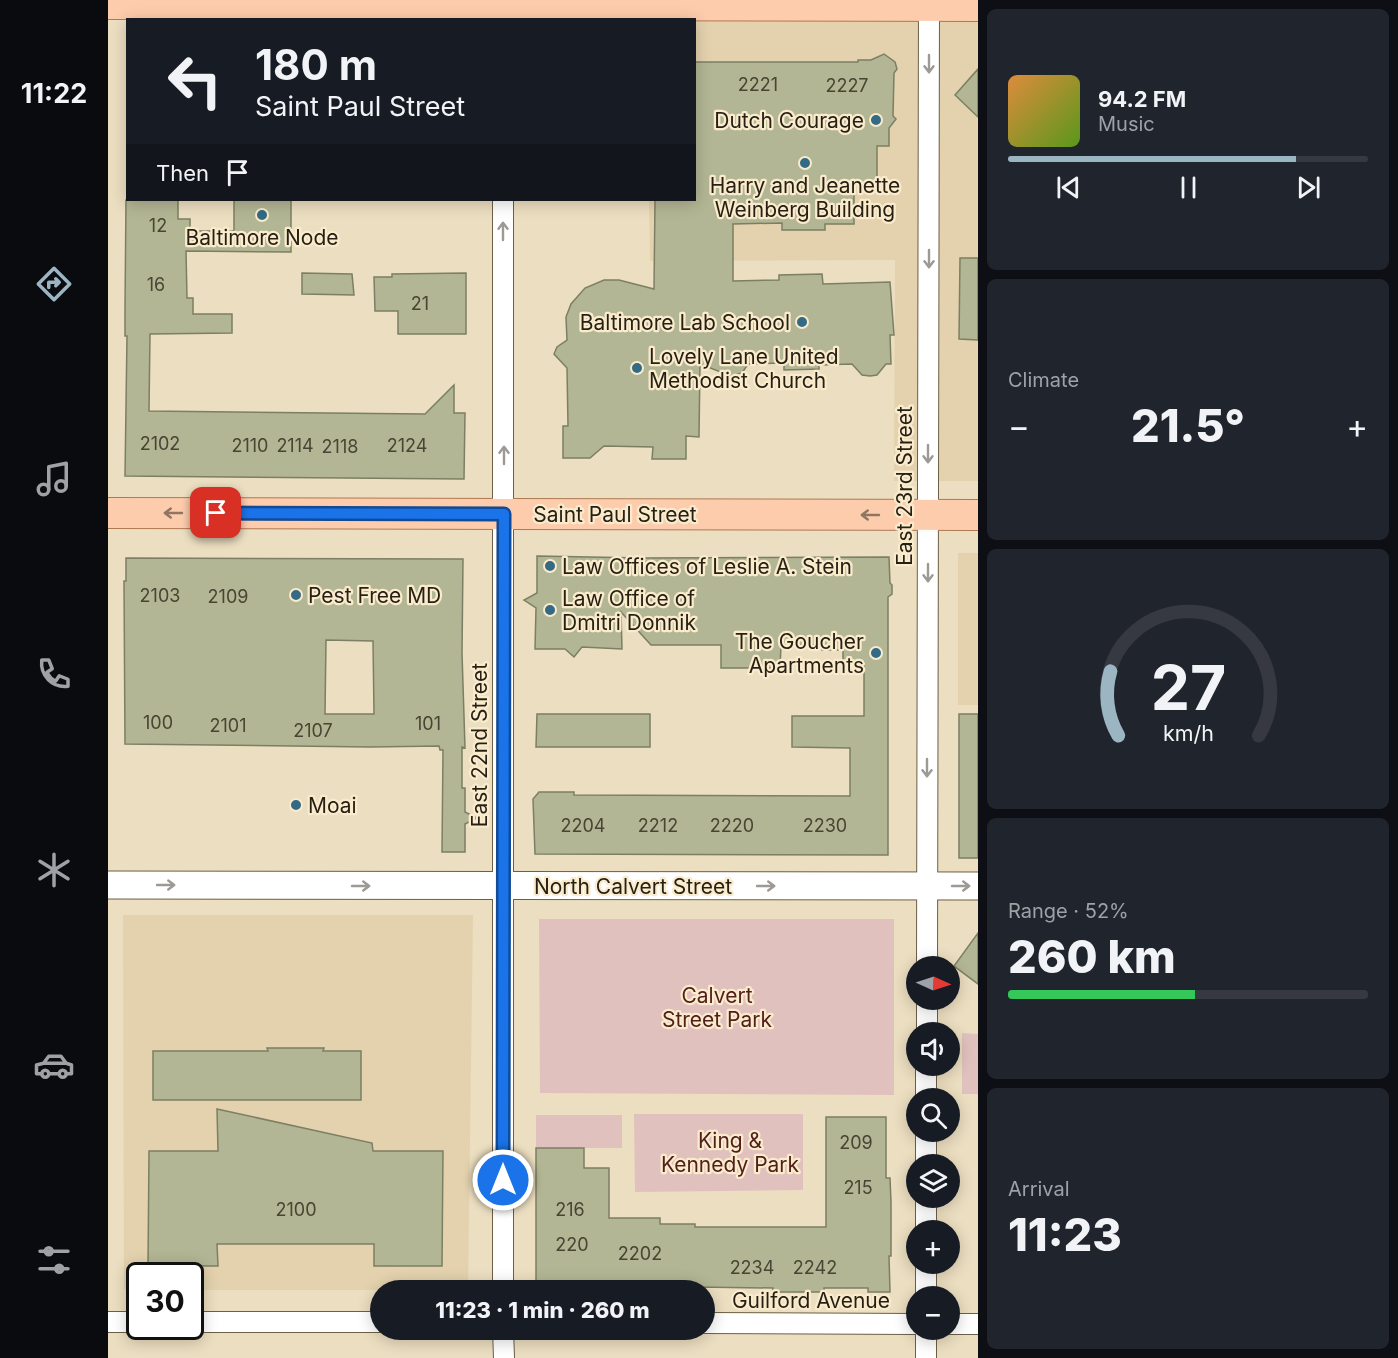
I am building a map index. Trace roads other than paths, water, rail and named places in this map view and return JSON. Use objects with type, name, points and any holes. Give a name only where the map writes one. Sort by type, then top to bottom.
[{"type":"main road","points":[[108,4],[503,8],[929,3],[978,6]]},
{"type":"main road","name":"Saint Paul Street","points":[[108,513],[978,515]]},
{"type":"main road","name":"North Calvert Street","points":[[108,885],[978,886]]},
{"type":"street","name":"East 23rd Street","points":[[927,956],[929,3]]},
{"type":"street","name":"East 22nd Street","points":[[503,201],[503,1280]]},
{"type":"street","points":[[108,1322],[126,1322]]},
{"type":"street","points":[[204,1322],[370,1322]]},
{"type":"street","name":"Guilford Avenue","points":[[715,1323],[906,1324]]},
{"type":"street","points":[[960,1324],[978,1324]]},
{"type":"street","points":[[503,1340],[504,1358]]},
{"type":"street","points":[[926,1340],[926,1358]]},
{"type":"place","name":"Dutch Courage","points":[[876,120]]},
{"type":"place","name":"Harry and Jeanette Weinberg Building","points":[[805,163]]},
{"type":"place","name":"Baltimore Node","points":[[262,215]]},
{"type":"place","name":"Baltimore Lab School","points":[[802,322]]},
{"type":"place","name":"Lovely Lane United Methodist Church","points":[[637,368]]},
{"type":"place","name":"Law Offices of Leslie A. Stein","points":[[550,566]]},
{"type":"place","name":"Pest Free MD","points":[[296,595]]},
{"type":"place","name":"Law Office of Dmitri Donnik","points":[[550,610]]},
{"type":"place","name":"The Goucher Apartments","points":[[876,653]]},
{"type":"place","name":"Moai","points":[[296,805]]},
{"type":"park label","name":"Calvert Street Park","points":[[717,1007]]},
{"type":"park label","name":"King & Kennedy Park","points":[[730,1152]]}]
